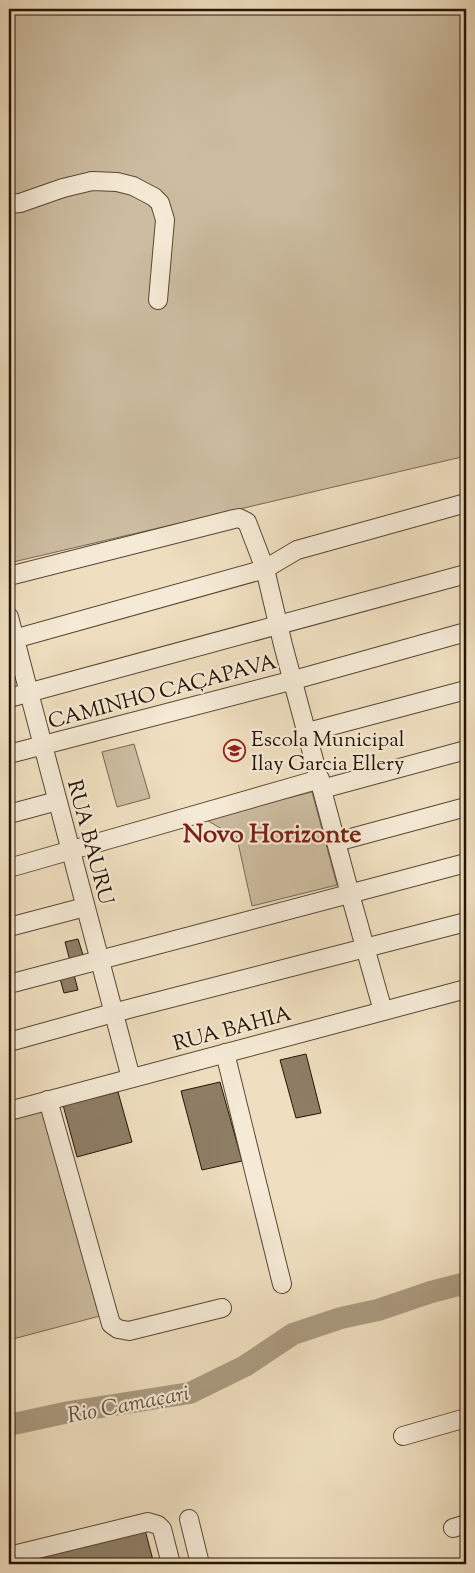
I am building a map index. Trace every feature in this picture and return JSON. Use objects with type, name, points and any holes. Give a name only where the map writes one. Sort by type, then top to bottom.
[{"type":"street","points":[[9,204],[20,203],[63,188],[92,181],[117,182],[134,186],[154,198],[160,203],[165,220],[158,300]]},
{"type":"street","points":[[10,626],[265,569],[280,559],[304,548],[466,503]]},
{"type":"street","points":[[9,576],[239,518],[247,522],[265,569],[336,842],[384,1011]]},
{"type":"street","points":[[9,698],[466,574]]},
{"type":"street","name":"RUA BAURU","points":[[10,626],[72,851],[85,907],[131,1078]]},
{"type":"street","name":"CAMINHO CAÇAPAVA","points":[[9,754],[294,680],[466,632]]},
{"type":"street","points":[[308,732],[466,690]]},
{"type":"street","points":[[9,868],[321,784],[466,750]]},
{"type":"street","points":[[9,814],[57,801]]},
{"type":"street","points":[[336,842],[466,807]]},
{"type":"street","points":[[9,984],[466,863]]},
{"type":"street","points":[[9,927],[85,907]]},
{"type":"street","points":[[9,1042],[113,1013],[466,922]]},
{"type":"street","name":"RUA BAHIA","points":[[9,1111],[466,990]]},
{"type":"street","points":[[225,1053],[282,1284]]},
{"type":"street","points":[[48,1100],[111,1324],[118,1329],[129,1331],[222,1308]]},
{"type":"street","points":[[403,1436],[466,1418]]},
{"type":"street","points":[[189,1519],[200,1564]]},
{"type":"street","points":[[9,1556],[148,1522],[158,1525],[162,1529],[171,1564]]},
{"type":"shaded area","points":[[9,9],[466,9],[466,456],[9,563]]},
{"type":"shaded area","points":[[134,744],[150,798],[117,807],[102,752]]},
{"type":"shaded area","points":[[312,792],[337,885],[252,906],[237,838],[205,819]]},
{"type":"shaded area","points":[[55,1108],[115,1312],[9,1340],[9,1120]]},
{"type":"building","points":[[78,939],[84,958],[70,961],[65,942]]},
{"type":"building","points":[[73,971],[78,990],[64,993],[59,975]]},
{"type":"building","points":[[306,1054],[321,1113],[296,1118],[280,1060]]},
{"type":"building","points":[[220,1082],[242,1161],[202,1170],[181,1091]]},
{"type":"building","points":[[118,1092],[132,1142],[77,1157],[63,1105]]},
{"type":"building","points":[[145,1530],[154,1564],[9,1564]]},
{"type":"waterway","name":"Rio Camaçari","points":[[9,1425],[69,1412],[190,1393],[245,1366],[293,1334],[341,1318],[378,1310],[431,1292],[466,1283]]},
{"type":"place","name":"Escola Municipal Ilay Garcia Ellery","points":[[235,751]]},
{"type":"district","name":"Novo Horizonte","points":[[272,833]]}]
